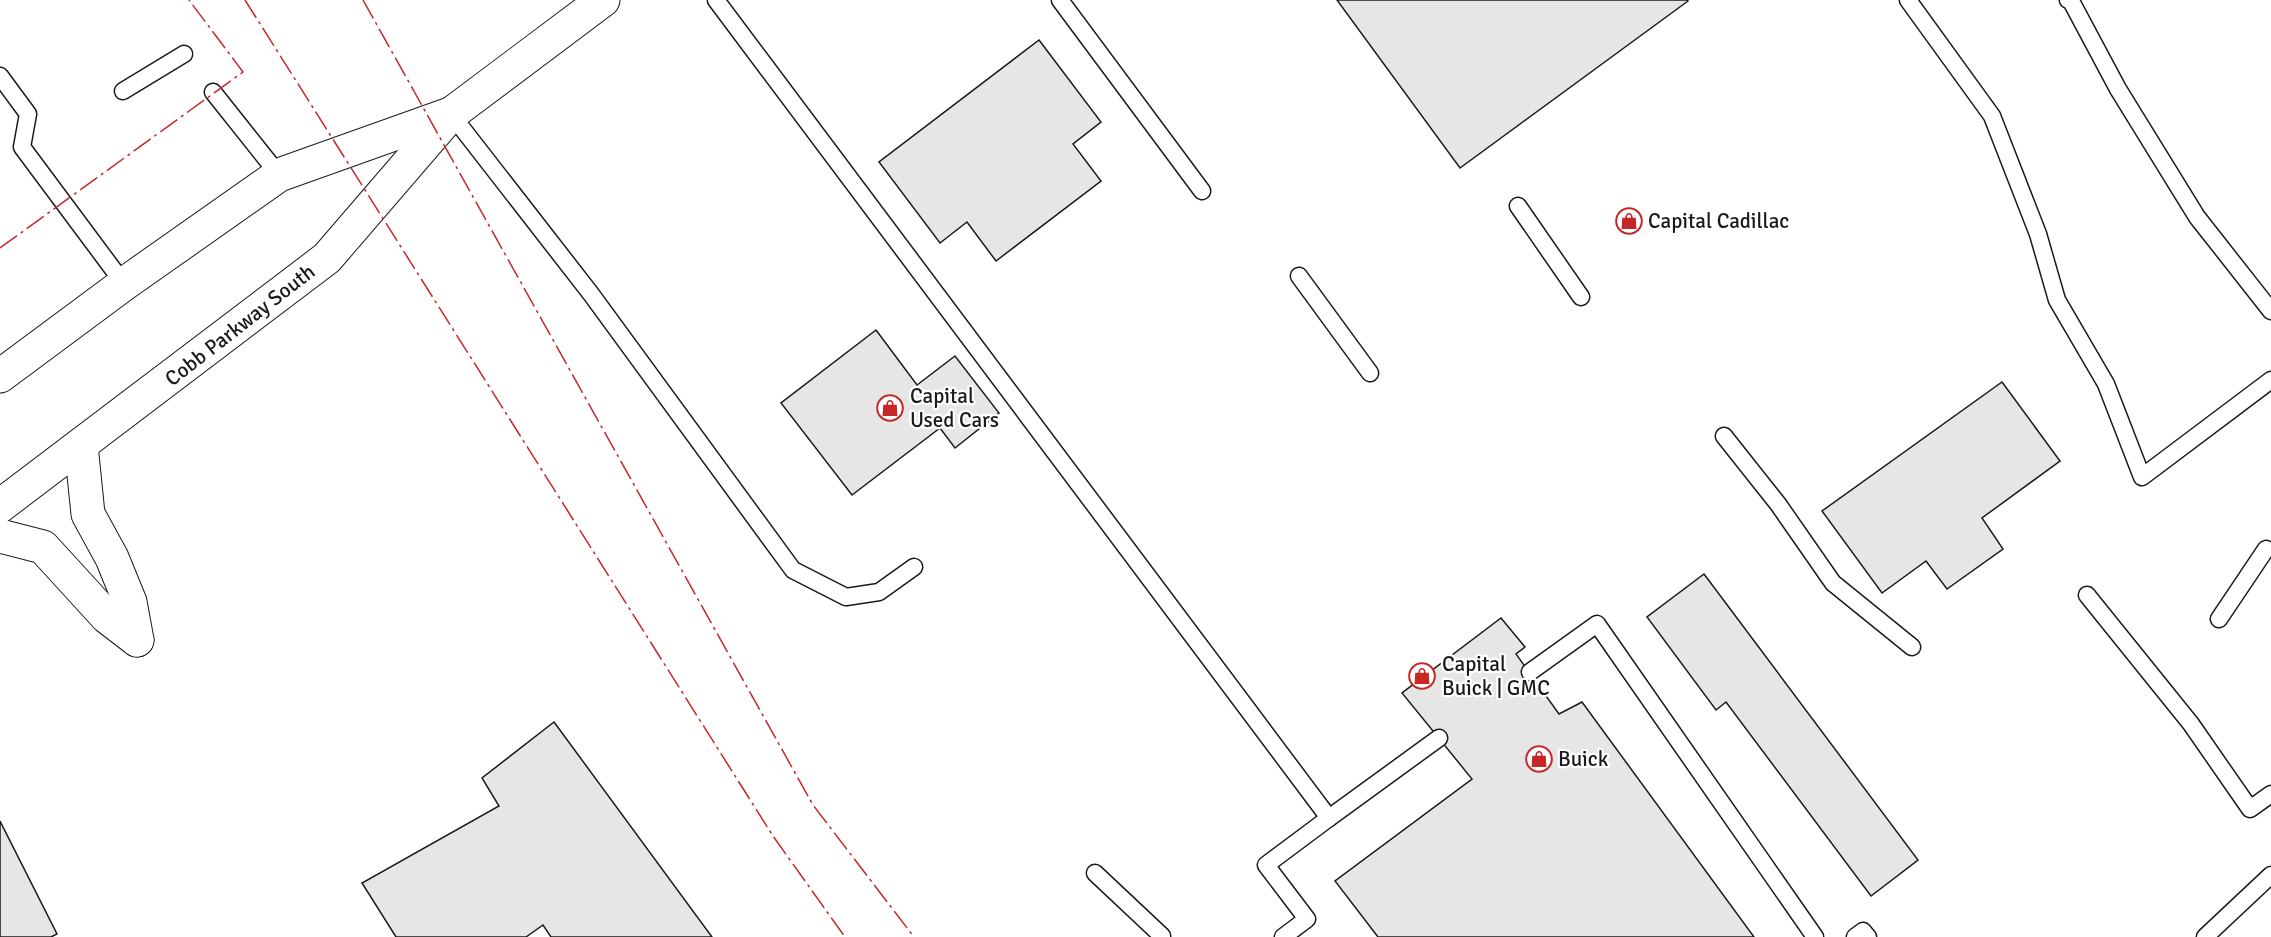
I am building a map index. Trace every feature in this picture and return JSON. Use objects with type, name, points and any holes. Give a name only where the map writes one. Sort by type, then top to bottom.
[{"type":"main road","name":"Cobb Parkway South","points":[[0,506],[327,258],[451,114],[588,4]]},
{"type":"main road","name":"Cobb Parkway South","points":[[0,376],[124,284],[279,175],[451,114]]},
{"type":"main road","points":[[0,536],[43,547],[107,617],[137,640],[130,602],[112,558],[88,514],[81,445]]},
{"type":"lane","points":[[716,0],[1329,818]]},
{"type":"lane","points":[[1059,0],[1202,191]]},
{"type":"lane","points":[[1908,0],[1992,116],[2038,234],[2057,300],[2106,384],[2142,477],[2271,380]]},
{"type":"lane","points":[[2068,0],[2071,0],[2118,89],[2197,218],[2271,311]]},
{"type":"lane","points":[[123,91],[183,54]]},
{"type":"lane","points":[[0,76],[28,114],[22,147],[124,284]]},
{"type":"lane","points":[[213,92],[279,175]]},
{"type":"lane","points":[[451,114],[591,294],[793,570],[846,597],[879,592],[914,567]]},
{"type":"lane","points":[[1518,206],[1581,297]]},
{"type":"lane","points":[[1299,276],[1370,373]]},
{"type":"lane","points":[[1724,436],[1778,504],[1833,583],[1912,647]]},
{"type":"lane","points":[[2219,619],[2266,549]]},
{"type":"lane","points":[[2087,595],[2191,724],[2250,810],[2271,794]]},
{"type":"lane","points":[[1530,672],[1597,624],[1815,937]]},
{"type":"lane","points":[[1283,937],[1307,919],[1266,865],[1439,738]]},
{"type":"lane","points":[[1095,873],[1162,936]]},
{"type":"lane","points":[[2205,937],[2271,875]]},
{"type":"lane","points":[[1855,937],[1863,931],[1868,937]]},
{"type":"building","points":[[1337,0],[1687,0],[1688,1],[1460,168]]},
{"type":"building","points":[[1039,40],[1101,122],[1073,144],[1101,181],[996,261],[967,222],[940,243],[879,162]]},
{"type":"building","name":"Capital Used Cars","points":[[876,330],[917,385],[955,356],[999,413],[955,448],[940,428],[852,495],[781,403]]},
{"type":"building","points":[[2002,382],[2060,461],[1982,518],[2003,549],[1947,589],[1926,561],[1882,593],[1822,511]]},
{"type":"building","points":[[1704,574],[1918,860],[1871,896],[1726,702],[1716,710],[1647,617]]},
{"type":"building","name":"Buick","points":[[1501,618],[1525,647],[1516,654],[1559,714],[1582,702],[1754,937],[1378,937],[1335,881],[1472,779],[1402,693]]},
{"type":"building","points":[[554,722],[712,937],[551,937],[543,925],[526,937],[396,937],[362,883],[499,806],[482,778]]},
{"type":"building","points":[[0,821],[57,934],[51,937],[0,937]]},
{"type":"power","points":[[0,248],[243,72],[189,0]]},
{"type":"power","points":[[245,0],[773,836],[845,937]]},
{"type":"power","points":[[363,0],[813,805],[914,937]]},
{"type":"place","name":"Capital Cadillac","points":[[1629,221]]},
{"type":"place","name":"Capital Used Cars","points":[[890,408]]},
{"type":"place","name":"Capital Buick | GMC","points":[[1422,676]]},
{"type":"place","name":"Buick","points":[[1539,759]]}]
